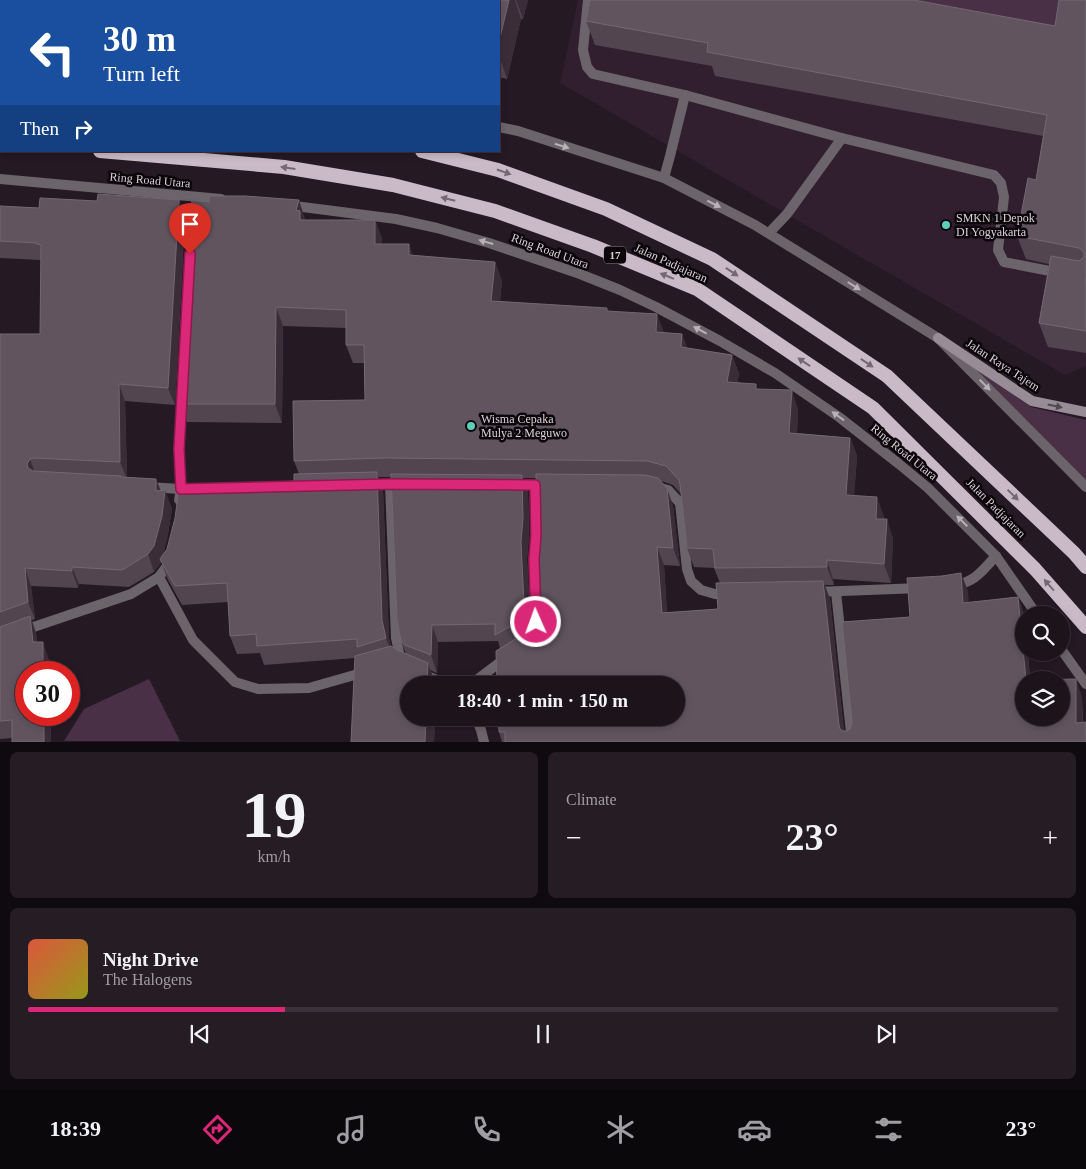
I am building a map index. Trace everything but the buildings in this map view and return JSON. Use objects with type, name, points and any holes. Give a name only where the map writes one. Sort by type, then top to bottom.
[{"type":"highway","name":"Jalan Padjajaran","points":[[112,152],[284,167],[393,185],[495,210],[593,246],[697,289],[873,408],[1035,569],[1086,627]]},
{"type":"highway","name":"Jalan Padjajaran","points":[[426,152],[498,170],[606,209],[712,259],[887,376],[1067,546],[1086,567]]},
{"type":"main road","name":"Jalan Raya Tajem","points":[[938,338],[1032,401],[1086,412]]},
{"type":"street","points":[[588,0],[583,50],[587,67],[593,74],[685,95],[842,138],[994,175],[1000,184],[1004,197],[998,250],[1004,262],[1086,278]]},
{"type":"street","points":[[664,178],[685,95]]},
{"type":"street","points":[[500,127],[518,131],[664,178],[769,233],[938,338],[1086,487]]},
{"type":"street","points":[[769,233],[787,214],[842,138]]},
{"type":"street","name":"Ring Road Utara","points":[[0,179],[193,201],[231,200]]},
{"type":"street","name":"Ring Road Utara","points":[[278,204],[396,219],[438,228],[556,266],[656,306],[775,374],[839,417],[899,464],[928,488],[996,556],[1031,606]]},
{"type":"street","points":[[178,507],[186,489],[179,449],[183,381]]},
{"type":"street","points":[[360,484],[419,484]]},
{"type":"street","points":[[390,484],[396,638],[404,666],[428,676]]},
{"type":"street","points":[[506,485],[564,485]]},
{"type":"street","points":[[535,485],[536,633]]},
{"type":"street","points":[[642,486],[652,486],[668,490],[680,503],[687,569],[691,581],[701,590],[715,594],[734,594]]},
{"type":"street","points":[[134,487],[186,489]]},
{"type":"street","points":[[0,640],[131,594],[159,577],[167,566],[171,551]]},
{"type":"street","points":[[808,592],[948,587],[965,583],[979,575],[996,556]]},
{"type":"street","points":[[159,577],[193,640],[236,682],[258,689],[309,688],[373,670]]},
{"type":"street","points":[[836,592],[852,742]]},
{"type":"street","points":[[482,676],[515,652]]},
{"type":"street","points":[[1070,661],[1086,684]]},
{"type":"street","points":[[479,726],[484,742]]},
{"type":"shaded area","name":"SMKN 1 Depok DI Yogyakarta","points":[[578,0],[1086,0],[1086,366],[1065,375],[560,83]]},
{"type":"shaded area","points":[[792,0],[1072,0],[1063,49]]},
{"type":"shaded area","points":[[968,362],[1031,407],[1086,420],[1086,484]]},
{"type":"shaded area","points":[[149,679],[180,741],[64,741],[73,726],[80,726],[80,715],[84,709]]},
{"type":"place","name":"SMKN 1 Depok DI Yogyakarta","points":[[946,225]]},
{"type":"place","name":"Wisma Cepaka Mulya 2 Meguwo","points":[[471,426]]},
{"type":"route","points":[[190,254],[179,449],[181,489],[390,484],[535,485],[536,535],[534,559],[536,622]]}]
